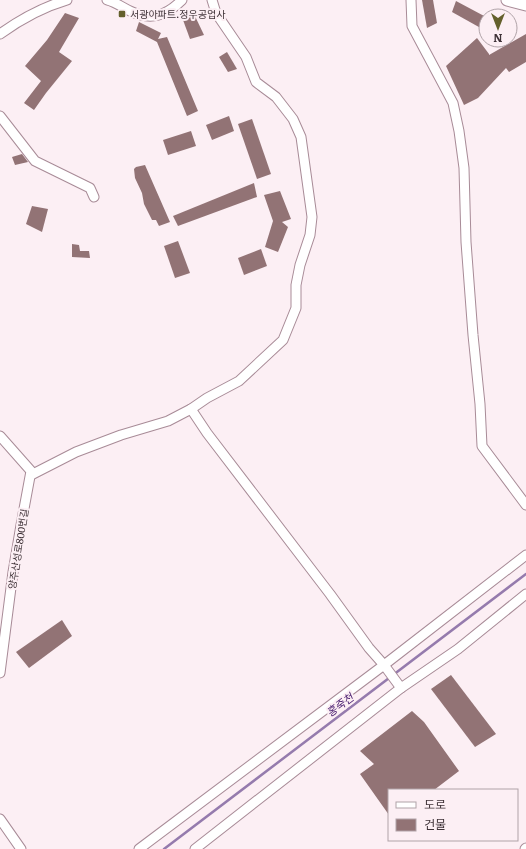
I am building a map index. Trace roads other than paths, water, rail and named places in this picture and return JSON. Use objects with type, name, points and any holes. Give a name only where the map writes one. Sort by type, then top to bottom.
[{"type":"street","points":[[0,34],[19,21],[45,7],[67,0]]},
{"type":"street","points":[[107,0],[140,15],[148,16],[160,16],[168,12],[182,0]]},
{"type":"street","points":[[0,436],[31,471],[31,475],[76,452],[121,435],[168,421],[191,409],[207,398],[239,381],[283,340],[296,308],[297,278],[310,235],[312,217],[301,137],[293,119],[276,97],[256,82],[246,57],[216,13],[212,0]]},
{"type":"street","points":[[411,0],[412,26],[453,103],[459,130],[464,168],[466,242],[480,404],[482,446],[526,505]]},
{"type":"street","points":[[507,0],[526,5]]},
{"type":"street","points":[[0,116],[35,161],[90,188],[94,197]]},
{"type":"street","points":[[191,409],[207,433],[330,594],[369,648],[401,688]]},
{"type":"street","name":"양주산성로800번길","points":[[0,673],[13,572],[31,475]]},
{"type":"street","points":[[139,849],[384,665],[526,555]]},
{"type":"street","points":[[195,849],[401,688],[458,649],[526,594]]},
{"type":"street","points":[[0,819],[21,849]]},
{"type":"waterway","name":"홍죽천","points":[[164,849],[526,574]]},
{"type":"place","name":"서광아파트.정우공업사","points":[[122,14]]}]
